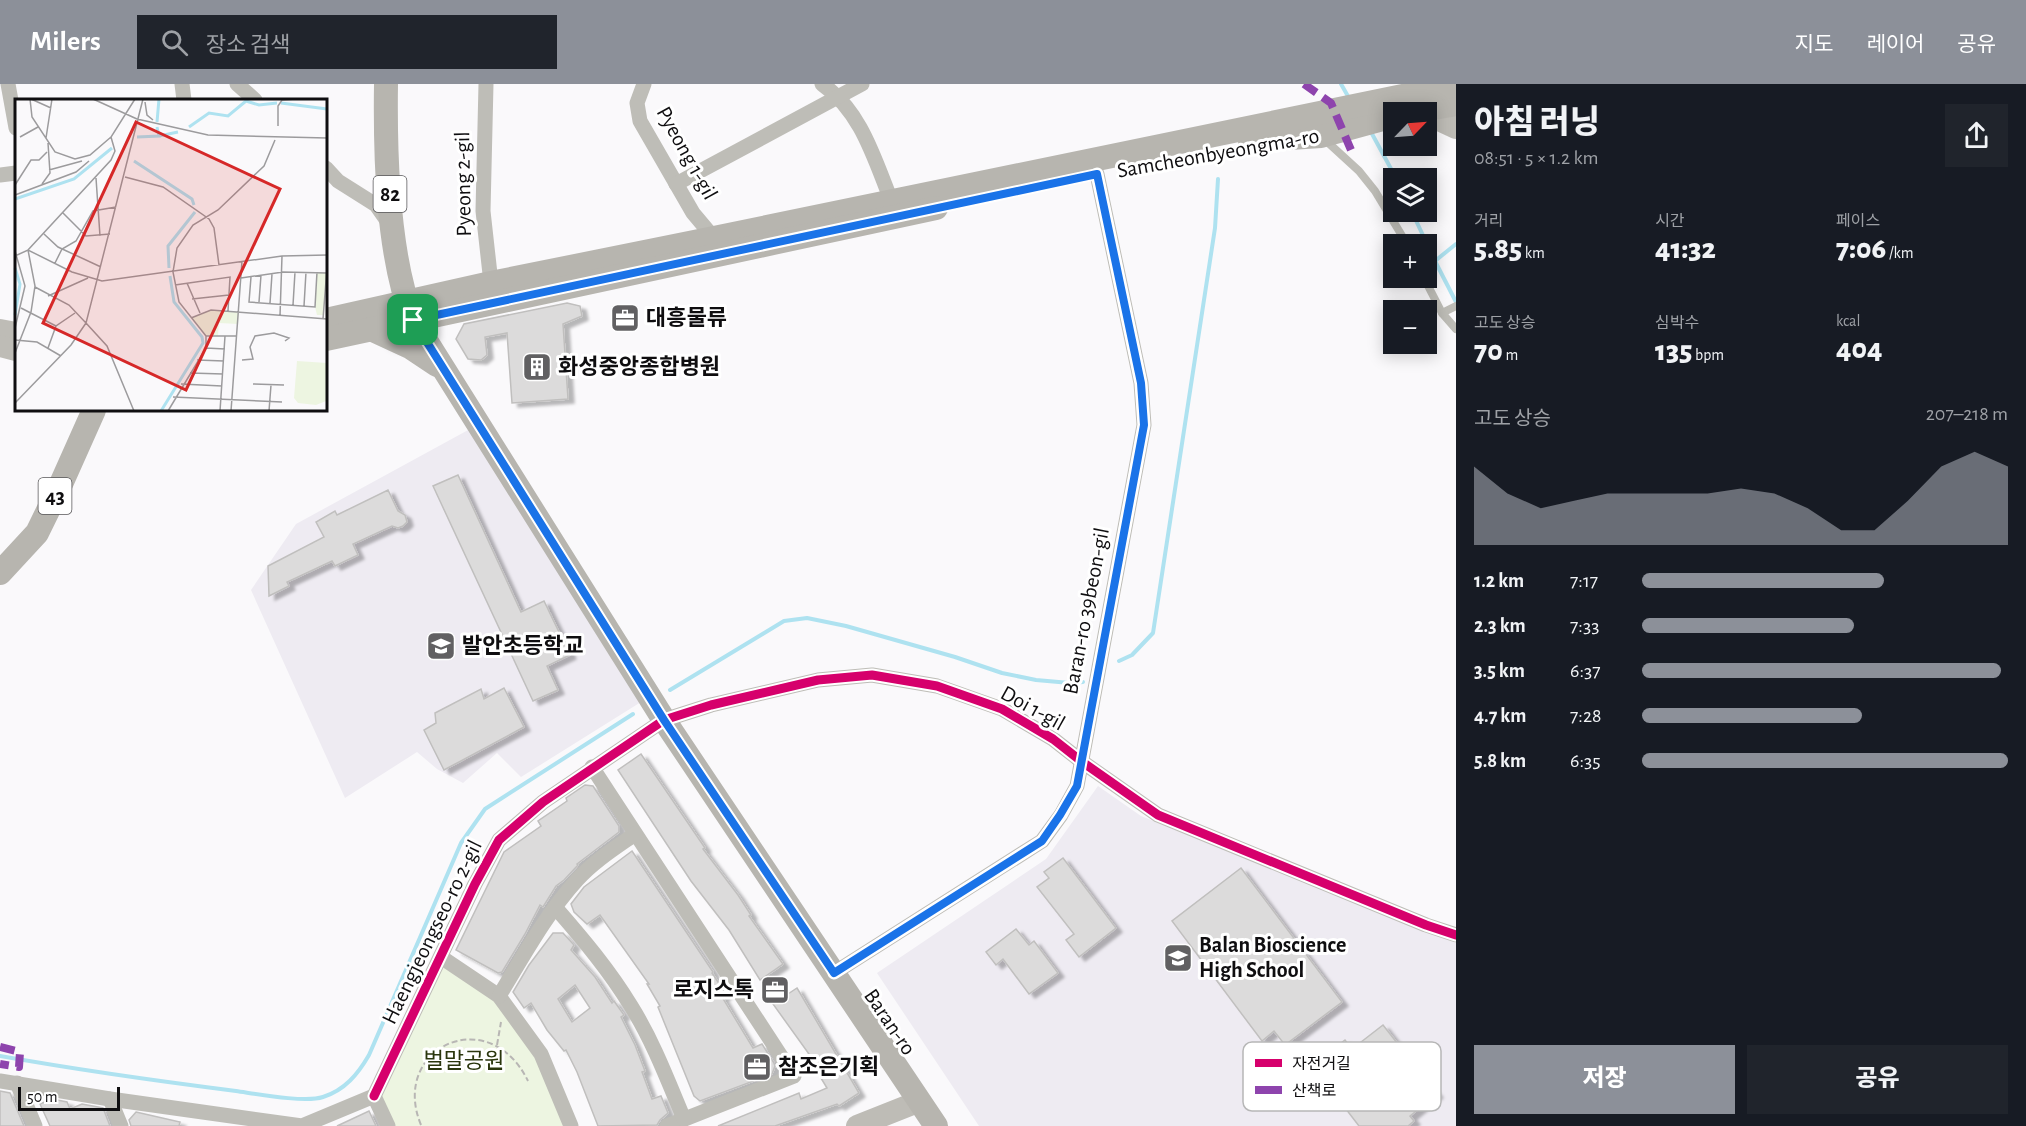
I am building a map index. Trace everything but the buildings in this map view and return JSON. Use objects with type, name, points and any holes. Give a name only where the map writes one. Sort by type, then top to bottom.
[{"type":"main road","name":"82","points":[[386,84],[385,116],[392,228],[410,311]]},
{"type":"main road","points":[[1410,102],[1456,85]]},
{"type":"main road","points":[[1437,108],[1456,104]]},
{"type":"main road","points":[[1328,126],[1383,112]]},
{"type":"main road","name":"Samcheonbyeongma-ro","points":[[327,339],[371,329],[410,311],[491,283],[891,200],[1328,126]]},
{"type":"main road","name":"Samcheonbyeongma-ro","points":[[327,320],[410,311],[455,311],[1328,126]]},
{"type":"main road","name":"Baran-ro","points":[[410,311],[664,720],[936,1126]]},
{"type":"main road","points":[[442,365],[441,332],[455,311]]},
{"type":"main road","points":[[371,329],[442,365]]},
{"type":"main road","name":"43","points":[[0,573],[37,533],[62,484],[94,411]]},
{"type":"street","points":[[8,84],[15,122]]},
{"type":"street","points":[[182,84],[184,99]]},
{"type":"street","points":[[237,84],[254,99]]},
{"type":"street","name":"Pyeong 2-gil","points":[[486,84],[483,211],[491,283]]},
{"type":"street","name":"Pyeong 1-gil","points":[[644,84],[637,103],[640,121],[693,213],[714,238]]},
{"type":"street","points":[[822,84],[838,98],[862,129],[891,200]]},
{"type":"street","points":[[676,184],[862,84]]},
{"type":"street","points":[[1437,120],[1456,128]]},
{"type":"street","points":[[327,169],[338,181],[376,205],[392,228]]},
{"type":"street","points":[[0,175],[15,173]]},
{"type":"street","name":"Baran-ro 39beon-gil","points":[[834,973],[1042,841],[1077,786],[1144,425],[1141,383],[1097,174]]},
{"type":"street","points":[[0,330],[15,333]]},
{"type":"street","points":[[0,346],[15,350]]},
{"type":"street","name":"Doi 1-gil","points":[[664,720],[711,705],[818,680],[872,675],[937,686],[1002,709],[1053,739],[1158,815],[1426,925],[1456,935]]},
{"type":"street","name":"Haengjeongseo-ro 2-gil","points":[[374,1096],[475,884],[499,840],[543,802],[664,720]]},
{"type":"street","points":[[592,767],[794,1076],[667,1126]]},
{"type":"street","points":[[498,996],[555,907],[577,880],[594,864],[635,834]]},
{"type":"street","points":[[555,907],[592,949],[632,1007],[651,1042],[684,1119]]},
{"type":"street","name":"Haengjeongseo-ro 2-gil","points":[[441,957],[498,996],[541,1054],[571,1126]]},
{"type":"street","points":[[0,1081],[302,1126],[374,1096],[388,1126]]},
{"type":"street","points":[[17,1083],[35,1126]]},
{"type":"street","points":[[110,1099],[121,1126]]},
{"type":"street","points":[[857,1126],[920,1101]]},
{"type":"street","points":[[207,1111],[214,1126]]},
{"type":"lane","points":[[1328,126],[1375,191],[1401,234]]},
{"type":"lane","points":[[1432,288],[1449,310],[1456,329]]},
{"type":"path","points":[[421,1125],[414,1098],[418,1074],[432,1056],[451,1043],[461,1040],[479,1040],[497,1045],[515,1059],[528,1081]]},
{"type":"shaded area","name":"발안초등학교","points":[[470,429],[641,702],[521,777],[497,753],[463,783],[437,769],[417,752],[345,798],[251,590],[296,524]]},
{"type":"shaded area","name":"Balan Bioscience High School","points":[[1098,786],[1141,816],[1456,943],[1456,1126],[979,1126],[877,973],[1046,859]]},
{"type":"green space","name":"벌말공원","points":[[441,957],[499,996],[541,1054],[571,1126],[388,1126],[374,1096]]},
{"type":"waterway","points":[[1341,84],[1349,98]]},
{"type":"waterway","points":[[1371,132],[1391,168]]},
{"type":"waterway","points":[[1119,661],[1132,655],[1153,633],[1215,228],[1218,179]]},
{"type":"waterway","points":[[1417,222],[1435,261],[1456,244]]},
{"type":"waterway","points":[[1437,265],[1456,302]]},
{"type":"waterway","points":[[670,690],[784,621],[807,618],[846,626],[1002,673],[1036,680],[1083,682]]},
{"type":"waterway","points":[[0,1056],[281,1097],[315,1099],[331,1094],[355,1075],[369,1055],[461,843],[485,809],[633,714]]},
{"type":"marked path","points":[[1304,84],[1331,103],[1351,150]]},
{"type":"marked path","points":[[0,1047],[20,1052],[19,1067],[0,1064]]},
{"type":"cycle path","points":[[834,973],[1042,841],[1061,815],[1077,786],[1144,425],[1141,383],[1097,174]]},
{"type":"cycle path","points":[[374,1096],[475,884],[499,840],[543,802],[664,720],[711,705],[818,680],[872,675],[937,686],[1002,709],[1053,739],[1158,815],[1426,925],[1456,935]]},
{"type":"place","name":"대흥물류","points":[[625,318]]},
{"type":"place","name":"화성중앙종합병원","points":[[537,367]]},
{"type":"place","name":"발안초등학교","points":[[441,646]]},
{"type":"place","name":"Balan Bioscience High School","points":[[1178,958]]},
{"type":"place","name":"로지스톡","points":[[775,990]]},
{"type":"place","name":"참조은기획","points":[[757,1067]]},
{"type":"route","points":[[1097,174],[1141,383],[1144,425],[1077,786],[1042,841],[834,973],[664,720],[413,320],[1097,174]]}]
